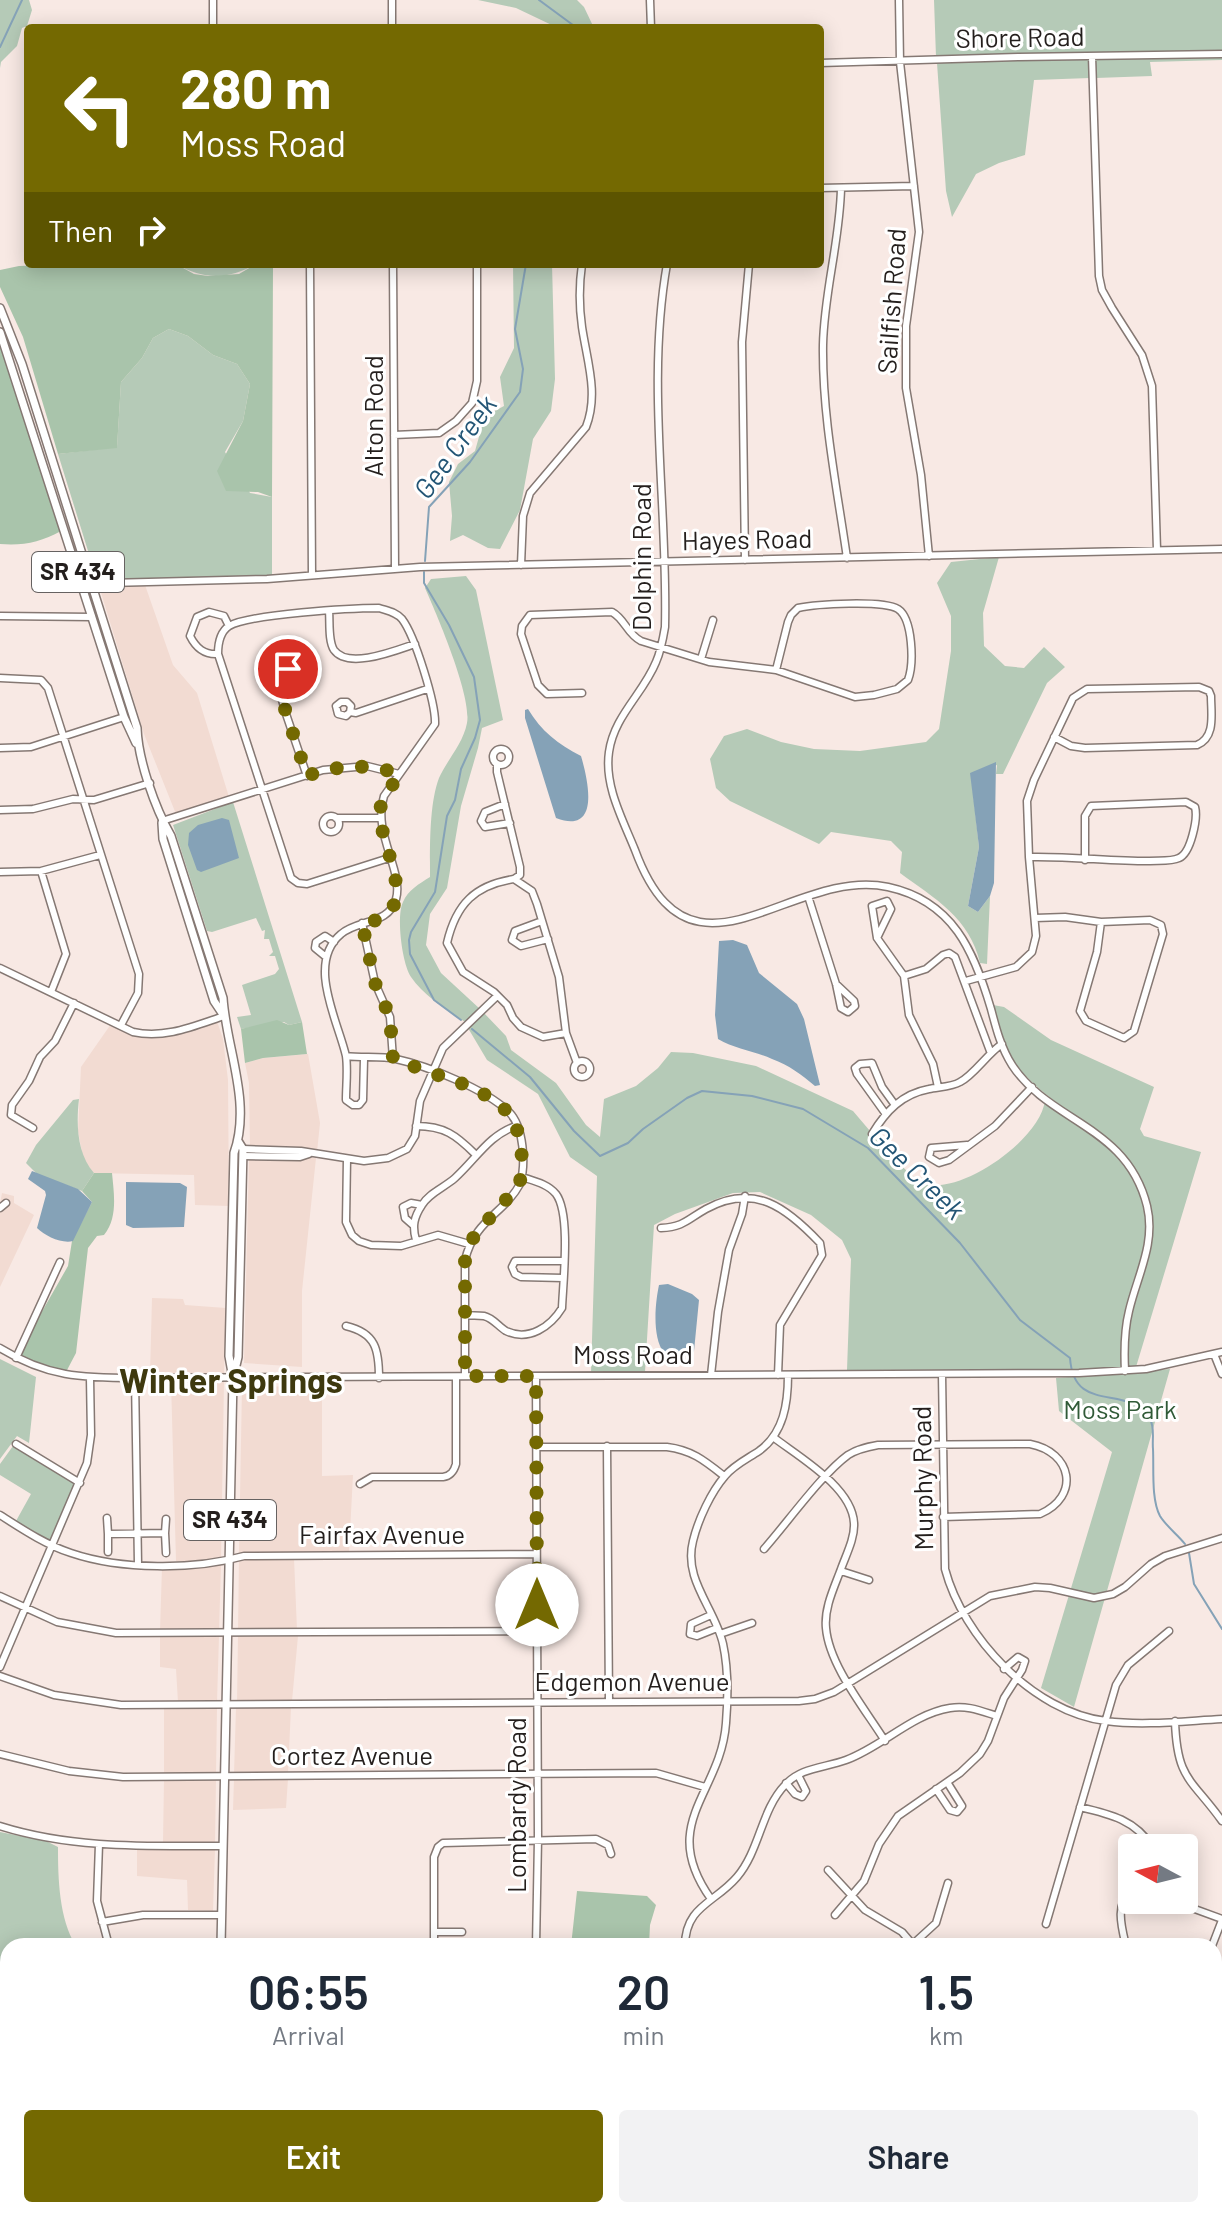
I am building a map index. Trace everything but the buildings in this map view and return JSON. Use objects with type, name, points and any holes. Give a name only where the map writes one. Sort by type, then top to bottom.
[{"type":"main road","name":"SR 434","points":[[0,308],[35,407],[137,728],[138,745]]},
{"type":"main road","name":"SR 434","points":[[0,332],[124,717],[138,745],[162,821],[171,836],[223,998],[237,1078],[238,1141],[234,1153],[229,1356],[233,1378],[221,1938]]},
{"type":"main road","points":[[21,395],[35,407]]},
{"type":"main road","points":[[238,1141],[243,1153]]},
{"type":"main road","name":"SR 434","points":[[233,1378],[238,1357],[243,1153]]},
{"type":"main road","points":[[233,1178],[242,1187]]},
{"type":"street","points":[[213,0],[213,24]]},
{"type":"street","points":[[392,0],[392,24]]},
{"type":"street","points":[[650,0],[651,24]]},
{"type":"street","name":"Sailfish Road","points":[[899,0],[900,62],[918,223],[918,250],[906,326],[905,368],[929,556]]},
{"type":"street","name":"Shore Road","points":[[824,63],[1222,54]]},
{"type":"street","points":[[1092,56],[1099,276],[1102,290],[1142,355],[1152,386],[1157,550]]},
{"type":"street","points":[[824,188],[914,186]]},
{"type":"street","points":[[841,188],[840,221],[825,318],[823,354],[825,395],[847,558]]},
{"type":"street","points":[[310,268],[312,575]]},
{"type":"street","name":"Alton Road","points":[[393,268],[395,568]]},
{"type":"street","points":[[394,435],[439,433],[456,421],[472,403],[477,381],[477,268]]},
{"type":"street","points":[[521,565],[523,516],[530,493],[586,427],[591,416],[592,389],[580,304],[582,268]]},
{"type":"street","name":"Dolphin Road","points":[[667,268],[659,351],[665,627],[652,670],[619,722],[608,759],[612,789],[650,886],[674,911],[715,924],[746,919],[834,887],[861,884],[885,886],[913,896],[937,910],[956,928],[971,951],[1002,1044],[1013,1066],[1032,1087],[1114,1147],[1130,1166],[1143,1192],[1149,1221],[1149,1243],[1127,1319],[1125,1371]]},
{"type":"street","points":[[745,560],[742,342],[749,268]]},
{"type":"street","name":"Hayes Road","points":[[83,590],[109,583],[267,579],[395,568],[1222,549]]},
{"type":"street","points":[[582,693],[553,695],[538,685],[521,634],[522,626],[530,615],[612,612],[634,637],[720,664],[776,670],[855,697],[903,686],[911,672],[906,618],[897,609],[881,605],[798,608],[788,622],[776,670]]},
{"type":"street","points":[[364,1059],[363,1100],[359,1105],[353,1105],[346,1100],[346,1056],[327,987],[326,957],[334,942],[348,928],[382,917],[394,904],[397,884],[380,809],[384,796],[435,724],[436,711],[415,644],[403,620],[395,613],[379,608],[329,611],[263,618],[229,626],[222,634],[218,654],[291,878],[298,883],[317,881],[389,858]]},
{"type":"street","points":[[329,611],[332,645],[335,652],[341,655],[374,658],[415,644]]},
{"type":"street","points":[[218,654],[196,648],[190,636],[192,628],[197,617],[209,612],[224,616],[229,626]]},
{"type":"street","points":[[0,616],[92,617]]},
{"type":"street","points":[[701,659],[713,620]]},
{"type":"street","points":[[276,677],[307,776]]},
{"type":"street","points":[[0,678],[36,679],[45,683],[140,984],[121,1025]]},
{"type":"street","points":[[966,981],[1007,971],[1028,958],[1035,944],[1027,801],[1034,780],[1054,737],[1073,698],[1082,691],[1199,687],[1209,691],[1211,696],[1211,730],[1205,741],[1197,745],[1085,748],[1071,746],[1054,737]]},
{"type":"street","points":[[350,712],[356,713],[427,689]]},
{"type":"street","points":[[0,748],[31,747],[124,717]]},
{"type":"street","points":[[497,765],[520,875],[488,884],[466,899],[452,921],[447,943],[463,972],[485,985],[507,1005],[521,1027],[543,1037],[566,1033]]},
{"type":"street","points":[[162,821],[323,770],[367,766],[399,774]]},
{"type":"street","points":[[0,810],[33,809],[73,799],[94,800],[150,783]]},
{"type":"street","points":[[1029,857],[1085,860],[1115,861],[1180,858],[1186,851],[1197,819],[1195,807],[1186,802],[1091,806],[1085,816],[1085,860]]},
{"type":"street","points":[[505,804],[485,812],[481,821],[485,827],[510,823]]},
{"type":"street","points":[[336,818],[381,818]]},
{"type":"street","points":[[0,872],[41,871],[100,855]]},
{"type":"street","points":[[41,871],[66,954],[51,992]]},
{"type":"street","points":[[514,879],[532,891],[559,977],[566,1033],[577,1063]]},
{"type":"street","points":[[808,896],[836,984]]},
{"type":"street","points":[[877,938],[891,909],[887,901],[872,906],[877,938],[904,976],[909,1015],[933,1064],[938,1087]]},
{"type":"street","points":[[1035,918],[1159,922],[1162,929],[1134,1031],[1124,1038],[1086,1021],[1080,1011],[1097,952],[1101,922]]},
{"type":"street","points":[[542,921],[515,931],[512,940],[521,946],[548,939]]},
{"type":"street","points":[[362,923],[375,983],[390,1017],[393,1059]]},
{"type":"street","points":[[326,957],[315,948],[316,942],[325,936],[334,942]]},
{"type":"street","points":[[904,976],[926,969],[943,955],[949,953],[955,957],[990,1051]]},
{"type":"street","points":[[0,969],[133,1032],[156,1035],[224,1016]]},
{"type":"street","points":[[243,1153],[300,1157],[309,1154],[375,1160],[398,1154],[413,1143],[420,1101],[449,1040],[496,997]]},
{"type":"street","points":[[33,1128],[11,1115],[12,1105],[29,1081],[40,1057],[55,1041],[74,1003]]},
{"type":"street","points":[[872,1134],[885,1113],[895,1105],[914,1092],[961,1082],[990,1051],[1002,1044]]},
{"type":"street","points":[[346,1056],[393,1059],[433,1072],[489,1097],[511,1114],[516,1126],[522,1148],[522,1177],[518,1189],[489,1217],[469,1244],[465,1260],[465,1376]]},
{"type":"street","points":[[885,1113],[857,1074],[855,1068],[860,1064],[872,1063],[882,1087],[895,1105]]},
{"type":"street","points":[[967,1145],[931,1148],[929,1157],[939,1163],[945,1162],[995,1126],[1032,1087]]},
{"type":"street","points":[[416,1126],[452,1132],[475,1154]]},
{"type":"street","points":[[416,1240],[413,1225],[422,1205],[454,1179],[475,1154],[506,1129],[516,1126]]},
{"type":"street","points":[[347,1159],[346,1222],[359,1241],[382,1247],[401,1246],[438,1235],[469,1244]]},
{"type":"street","points":[[465,1315],[485,1316],[508,1332],[528,1333],[542,1330],[553,1322],[562,1308],[563,1206],[554,1191],[542,1183],[522,1177]]},
{"type":"street","points":[[711,1375],[729,1250],[745,1196]]},
{"type":"street","points":[[661,1228],[682,1226],[718,1203],[745,1196],[770,1202],[808,1231],[822,1248],[822,1255],[811,1276],[780,1325],[778,1375]]},
{"type":"street","points":[[413,1225],[405,1218],[403,1207],[411,1203],[422,1205]]},
{"type":"street","points":[[563,1261],[522,1259],[515,1261],[512,1267],[515,1274],[521,1277],[563,1278]]},
{"type":"street","points":[[16,1358],[60,1262]]},
{"type":"street","points":[[346,1326],[358,1329],[378,1350],[379,1378]]},
{"type":"street","name":"Moss Road","points":[[0,1348],[46,1371],[90,1378],[1079,1373],[1125,1371],[1218,1353]]},
{"type":"street","points":[[1218,1353],[1222,1374]]},
{"type":"street","name":"Murphy Road","points":[[942,1374],[945,1569],[953,1593],[1004,1669],[1070,1711],[1105,1721],[1222,1719]]},
{"type":"street","points":[[711,1899],[695,1873],[689,1850],[690,1826],[724,1735],[725,1657],[719,1631],[693,1577],[691,1552],[697,1529],[724,1476],[773,1437],[787,1408],[788,1375]]},
{"type":"street","name":"Lombardy Road","points":[[536,1376],[536,1938]]},
{"type":"street","points":[[360,1484],[372,1477],[449,1476],[456,1464],[456,1377]]},
{"type":"street","points":[[0,1667],[80,1483],[90,1450],[90,1378]]},
{"type":"street","points":[[135,1378],[138,1564]]},
{"type":"street","points":[[773,1437],[845,1496],[854,1523],[852,1540],[830,1599],[826,1632],[830,1649],[885,1741]]},
{"type":"street","points":[[16,1444],[80,1483]]},
{"type":"street","points":[[764,1549],[848,1455],[866,1447],[1030,1444],[1041,1446],[1058,1458],[1066,1472],[1060,1500],[1040,1514],[943,1517]]},
{"type":"street","points":[[607,1446],[609,1702]]},
{"type":"street","points":[[536,1447],[684,1449],[700,1456],[724,1476]]},
{"type":"street","name":"Fairfax Avenue","points":[[0,1515],[54,1546],[92,1559],[138,1564],[216,1564],[244,1556],[536,1554]]},
{"type":"street","points":[[107,1518],[108,1552]]},
{"type":"street","points":[[166,1519],[166,1553]]},
{"type":"street","points":[[108,1534],[165,1533]]},
{"type":"street","name":"Edgemon Avenue","points":[[0,1676],[54,1695],[94,1703],[133,1705],[815,1699],[849,1683],[990,1596],[1022,1588],[1050,1588],[1094,1598],[1113,1594],[1165,1556],[1222,1538]]},
{"type":"street","points":[[841,1571],[869,1580]]},
{"type":"street","points":[[0,1596],[57,1622],[96,1631],[139,1634],[537,1631]]},
{"type":"street","points":[[711,1615],[691,1624],[688,1631],[692,1636],[752,1623]]},
{"type":"street","points":[[1046,1924],[1116,1685],[1128,1665],[1169,1631]]},
{"type":"street","points":[[835,1915],[864,1881],[891,1824],[906,1808],[975,1760],[988,1741],[1015,1678],[1025,1665],[1022,1659],[1014,1658],[1004,1669]]},
{"type":"street","points":[[686,1938],[691,1917],[728,1886],[744,1867],[772,1804],[786,1783],[810,1769],[849,1760],[946,1708],[965,1707],[997,1716]]},
{"type":"street","points":[[1175,1721],[1181,1768],[1222,1821]]},
{"type":"street","name":"Cortez Avenue","points":[[0,1754],[48,1767],[96,1775],[224,1777],[656,1773],[705,1787]]},
{"type":"street","points":[[786,1783],[802,1797],[806,1791],[798,1775]]},
{"type":"street","points":[[936,1789],[950,1810],[957,1812],[962,1806],[947,1782]]},
{"type":"street","points":[[1080,1807],[1124,1820],[1142,1834]]},
{"type":"street","points":[[0,1826],[49,1838],[99,1844],[223,1846]]},
{"type":"street","points":[[434,1938],[434,1857],[438,1847],[450,1841],[596,1839],[608,1845],[611,1854]]},
{"type":"street","points":[[99,1844],[96,1887],[107,1938]]},
{"type":"street","points":[[828,1870],[865,1910],[908,1938]]},
{"type":"street","points":[[921,1938],[936,1923],[948,1883]]},
{"type":"street","points":[[1198,1910],[1222,1920]]},
{"type":"street","points":[[1121,1914],[1125,1938]]},
{"type":"street","points":[[102,1922],[143,1915],[221,1915]]},
{"type":"street","points":[[434,1932],[462,1932]]},
{"type":"shaded area","points":[[145,585],[173,665],[197,693],[229,797],[176,814],[144,734],[99,586]]},
{"type":"shaded area","points":[[217,1021],[223,1039],[228,1080],[229,1206],[195,1205],[194,1175],[93,1173],[83,1158],[78,1131],[81,1067],[111,1024],[133,1035],[156,1038]]},
{"type":"shaded area","points":[[308,1054],[320,1123],[317,1152],[250,1147],[249,1083],[245,1063],[263,1058]]},
{"type":"shaded area","points":[[316,1158],[302,1291],[302,1367],[244,1363],[249,1159],[300,1160]]},
{"type":"shaded area","points":[[2,1193],[14,1196],[14,1203],[34,1215],[0,1287],[0,1212],[10,1203],[6,1199],[0,1204]]},
{"type":"shaded area","points":[[152,1298],[183,1299],[185,1305],[226,1308],[224,1375],[150,1375]]},
{"type":"shaded area","points":[[171,1381],[224,1381],[221,1560],[176,1561]]},
{"type":"shaded area","points":[[242,1386],[322,1387],[322,1476],[353,1475],[349,1551],[239,1554]]},
{"type":"shaded area","points":[[294,1558],[297,1630],[238,1631],[239,1560]]},
{"type":"shaded area","points":[[221,1565],[219,1631],[160,1631],[162,1567]]},
{"type":"shaded area","points":[[219,1636],[217,1702],[178,1702],[176,1669],[160,1667],[160,1637]]},
{"type":"shaded area","points":[[238,1636],[298,1636],[292,1701],[237,1702]]},
{"type":"shaded area","points":[[236,1707],[291,1707],[288,1773],[234,1774]]},
{"type":"shaded area","points":[[164,1708],[217,1708],[216,1774],[164,1774]]},
{"type":"shaded area","points":[[216,1779],[215,1843],[151,1844],[163,1842],[164,1780]]},
{"type":"shaded area","points":[[234,1779],[288,1779],[286,1808],[233,1810]]},
{"type":"shaded area","points":[[137,1849],[215,1849],[213,1911],[188,1910],[187,1880],[137,1876]]},
{"type":"green space","points":[[0,0],[29,0],[32,10],[28,24],[24,24],[17,46],[1,62],[0,68]]},
{"type":"green space","points":[[478,0],[577,0],[592,24],[550,24],[516,8]]},
{"type":"green space","points":[[934,0],[1222,0],[1222,51],[936,57]]},
{"type":"green space","points":[[1222,57],[1222,60],[1150,62],[1152,76],[1096,78],[1095,59]]},
{"type":"green space","points":[[1089,59],[1090,78],[1034,80],[1025,155],[976,174],[952,217],[946,191],[937,63]]},
{"type":"green space","points":[[19,266],[183,268],[208,276],[239,274],[249,268],[273,268],[272,497],[258,492],[226,491],[217,471],[243,421],[250,384],[237,364],[213,355],[188,336],[169,329],[153,338],[142,358],[121,382],[117,448],[58,454],[23,337],[0,287],[0,270]]},
{"type":"green space","points":[[184,268],[248,268],[216,276]]},
{"type":"green space","points":[[513,268],[552,268],[555,379],[551,411],[533,439],[520,510],[500,549],[488,548],[463,535],[450,541],[452,516],[449,482],[458,464],[475,451],[489,414],[504,406],[500,377],[514,348]]},
{"type":"green space","points":[[169,329],[188,336],[213,355],[237,364],[250,384],[243,421],[225,452],[250,493],[272,497],[272,575],[97,580],[58,454],[117,447],[121,382],[142,358],[153,338]]},
{"type":"green space","points":[[0,342],[61,531],[24,544],[0,544]]},
{"type":"green space","points":[[999,557],[983,613],[984,646],[1005,666],[1024,668],[1044,647],[1065,667],[1047,683],[1003,774],[996,774],[997,765],[971,774],[979,847],[968,906],[978,912],[990,896],[987,964],[980,963],[968,933],[949,910],[900,873],[902,852],[891,841],[831,832],[819,844],[730,801],[716,788],[710,759],[724,736],[747,729],[781,742],[814,749],[860,751],[926,742],[939,729],[951,651],[951,616],[937,583],[951,562]]},
{"type":"green space","points":[[466,576],[476,590],[503,720],[482,728],[461,806],[447,888],[430,914],[426,945],[441,973],[480,1009],[465,1022],[429,996],[411,977],[403,951],[400,918],[408,894],[430,877],[433,800],[442,771],[462,738],[467,723],[459,676],[425,588],[431,579]]},
{"type":"green space","points":[[233,802],[302,1022],[241,1029],[237,1017],[251,1015],[242,985],[275,974],[279,969],[275,956],[269,956],[273,952],[269,939],[264,939],[265,930],[262,931],[256,918],[207,931],[173,825]]},
{"type":"green space","points":[[993,1005],[1004,1007],[1051,1040],[1154,1087],[1140,1129],[1144,1136],[1201,1152],[1136,1367],[1128,1368],[1129,1327],[1152,1239],[1151,1212],[1144,1186],[1115,1147],[1035,1085],[1018,1067],[1006,1046]]},
{"type":"green space","points":[[484,1013],[506,1036],[511,1050],[556,1083],[586,1125],[600,1137],[604,1099],[636,1086],[658,1068],[671,1052],[693,1053],[756,1066],[853,1111],[870,1131],[868,1135],[875,1136],[908,1172],[928,1185],[962,1180],[1000,1159],[1031,1130],[1045,1100],[1105,1145],[1134,1181],[1143,1202],[1146,1226],[1143,1254],[1124,1315],[1121,1369],[847,1370],[851,1259],[842,1240],[811,1215],[760,1192],[733,1193],[654,1225],[645,1372],[591,1373],[597,1176],[570,1157],[538,1094],[487,1060],[468,1028]]},
{"type":"green space","points":[[277,1020],[289,1025],[302,1022],[307,1054],[245,1063],[241,1029]]},
{"type":"green space","points":[[79,1099],[79,1138],[84,1157],[94,1173],[82,1191],[37,1174],[26,1163],[36,1145],[73,1100]]},
{"type":"green space","points":[[94,1173],[112,1173],[113,1213],[104,1235],[97,1236],[88,1248],[76,1353],[66,1372],[57,1371],[20,1357],[68,1266],[72,1241],[92,1202],[82,1191]]},
{"type":"green space","points":[[0,1359],[36,1377],[29,1443],[17,1436],[0,1459]]},
{"type":"green space","name":"Moss Park","points":[[1170,1369],[1074,1707],[1041,1688],[1112,1452],[1059,1411],[1056,1378]]},
{"type":"green space","points":[[13,1446],[77,1484],[52,1542],[16,1521],[31,1494],[0,1475],[0,1464]]},
{"type":"green space","points":[[0,1832],[46,1841],[58,1847],[59,1885],[72,1938],[0,1938]]},
{"type":"green space","points":[[577,1891],[647,1896],[656,1905],[649,1938],[572,1938]]},
{"type":"water","points":[[528,709],[551,736],[581,756],[588,802],[586,812],[580,819],[570,821],[556,818],[525,718],[525,710]]},
{"type":"water","points":[[996,762],[994,883],[990,896],[978,912],[968,906],[979,847],[970,773]]},
{"type":"water","points":[[222,818],[229,820],[239,858],[201,872],[197,870],[188,845],[189,833],[198,825]]},
{"type":"water","points":[[733,940],[747,945],[759,973],[797,1004],[804,1019],[820,1085],[815,1086],[778,1061],[718,1039],[715,1015],[719,941]]},
{"type":"water","points":[[32,1171],[78,1189],[92,1202],[73,1241],[54,1239],[37,1228],[46,1195],[28,1179]]},
{"type":"water","points":[[126,1182],[180,1183],[187,1187],[184,1227],[133,1228],[126,1225]]},
{"type":"water","points":[[668,1284],[699,1300],[692,1354],[664,1353],[660,1346],[656,1329],[656,1301],[659,1285]]},
{"type":"waterway","name":"Gee Creek","points":[[0,47],[22,0]]},
{"type":"waterway","name":"Gee Creek","points":[[539,0],[572,24]]},
{"type":"waterway","name":"Gee Creek","points":[[425,561],[429,507],[470,462],[520,392],[523,369],[515,329],[525,268]]},
{"type":"waterway","name":"Gee Creek","points":[[424,572],[424,583],[474,677],[480,720],[447,816],[435,892],[411,932],[410,954],[434,1000],[461,1020]]},
{"type":"waterway","name":"Gee Creek","points":[[472,1029],[530,1077],[574,1131],[600,1156],[628,1143],[687,1098],[702,1091],[752,1096],[803,1109],[868,1148],[960,1243],[1020,1320],[1070,1358],[1074,1376],[1081,1387],[1091,1393],[1129,1402],[1150,1419],[1157,1509],[1185,1544]]},
{"type":"waterway","name":"Gee Creek","points":[[1189,1553],[1194,1584],[1222,1629]]},
{"type":"district","name":"Winter Springs","points":[[231,1381]]},
{"type":"route","points":[[288,669],[286,675],[276,677],[277,685],[307,776],[323,770],[367,766],[399,774],[384,796],[380,809],[398,891],[391,910],[371,922],[362,923],[375,983],[390,1017],[393,1059],[477,1089],[511,1114],[519,1134],[522,1177],[518,1189],[479,1230],[469,1244],[465,1260],[465,1376],[536,1376],[537,1605]]}]
